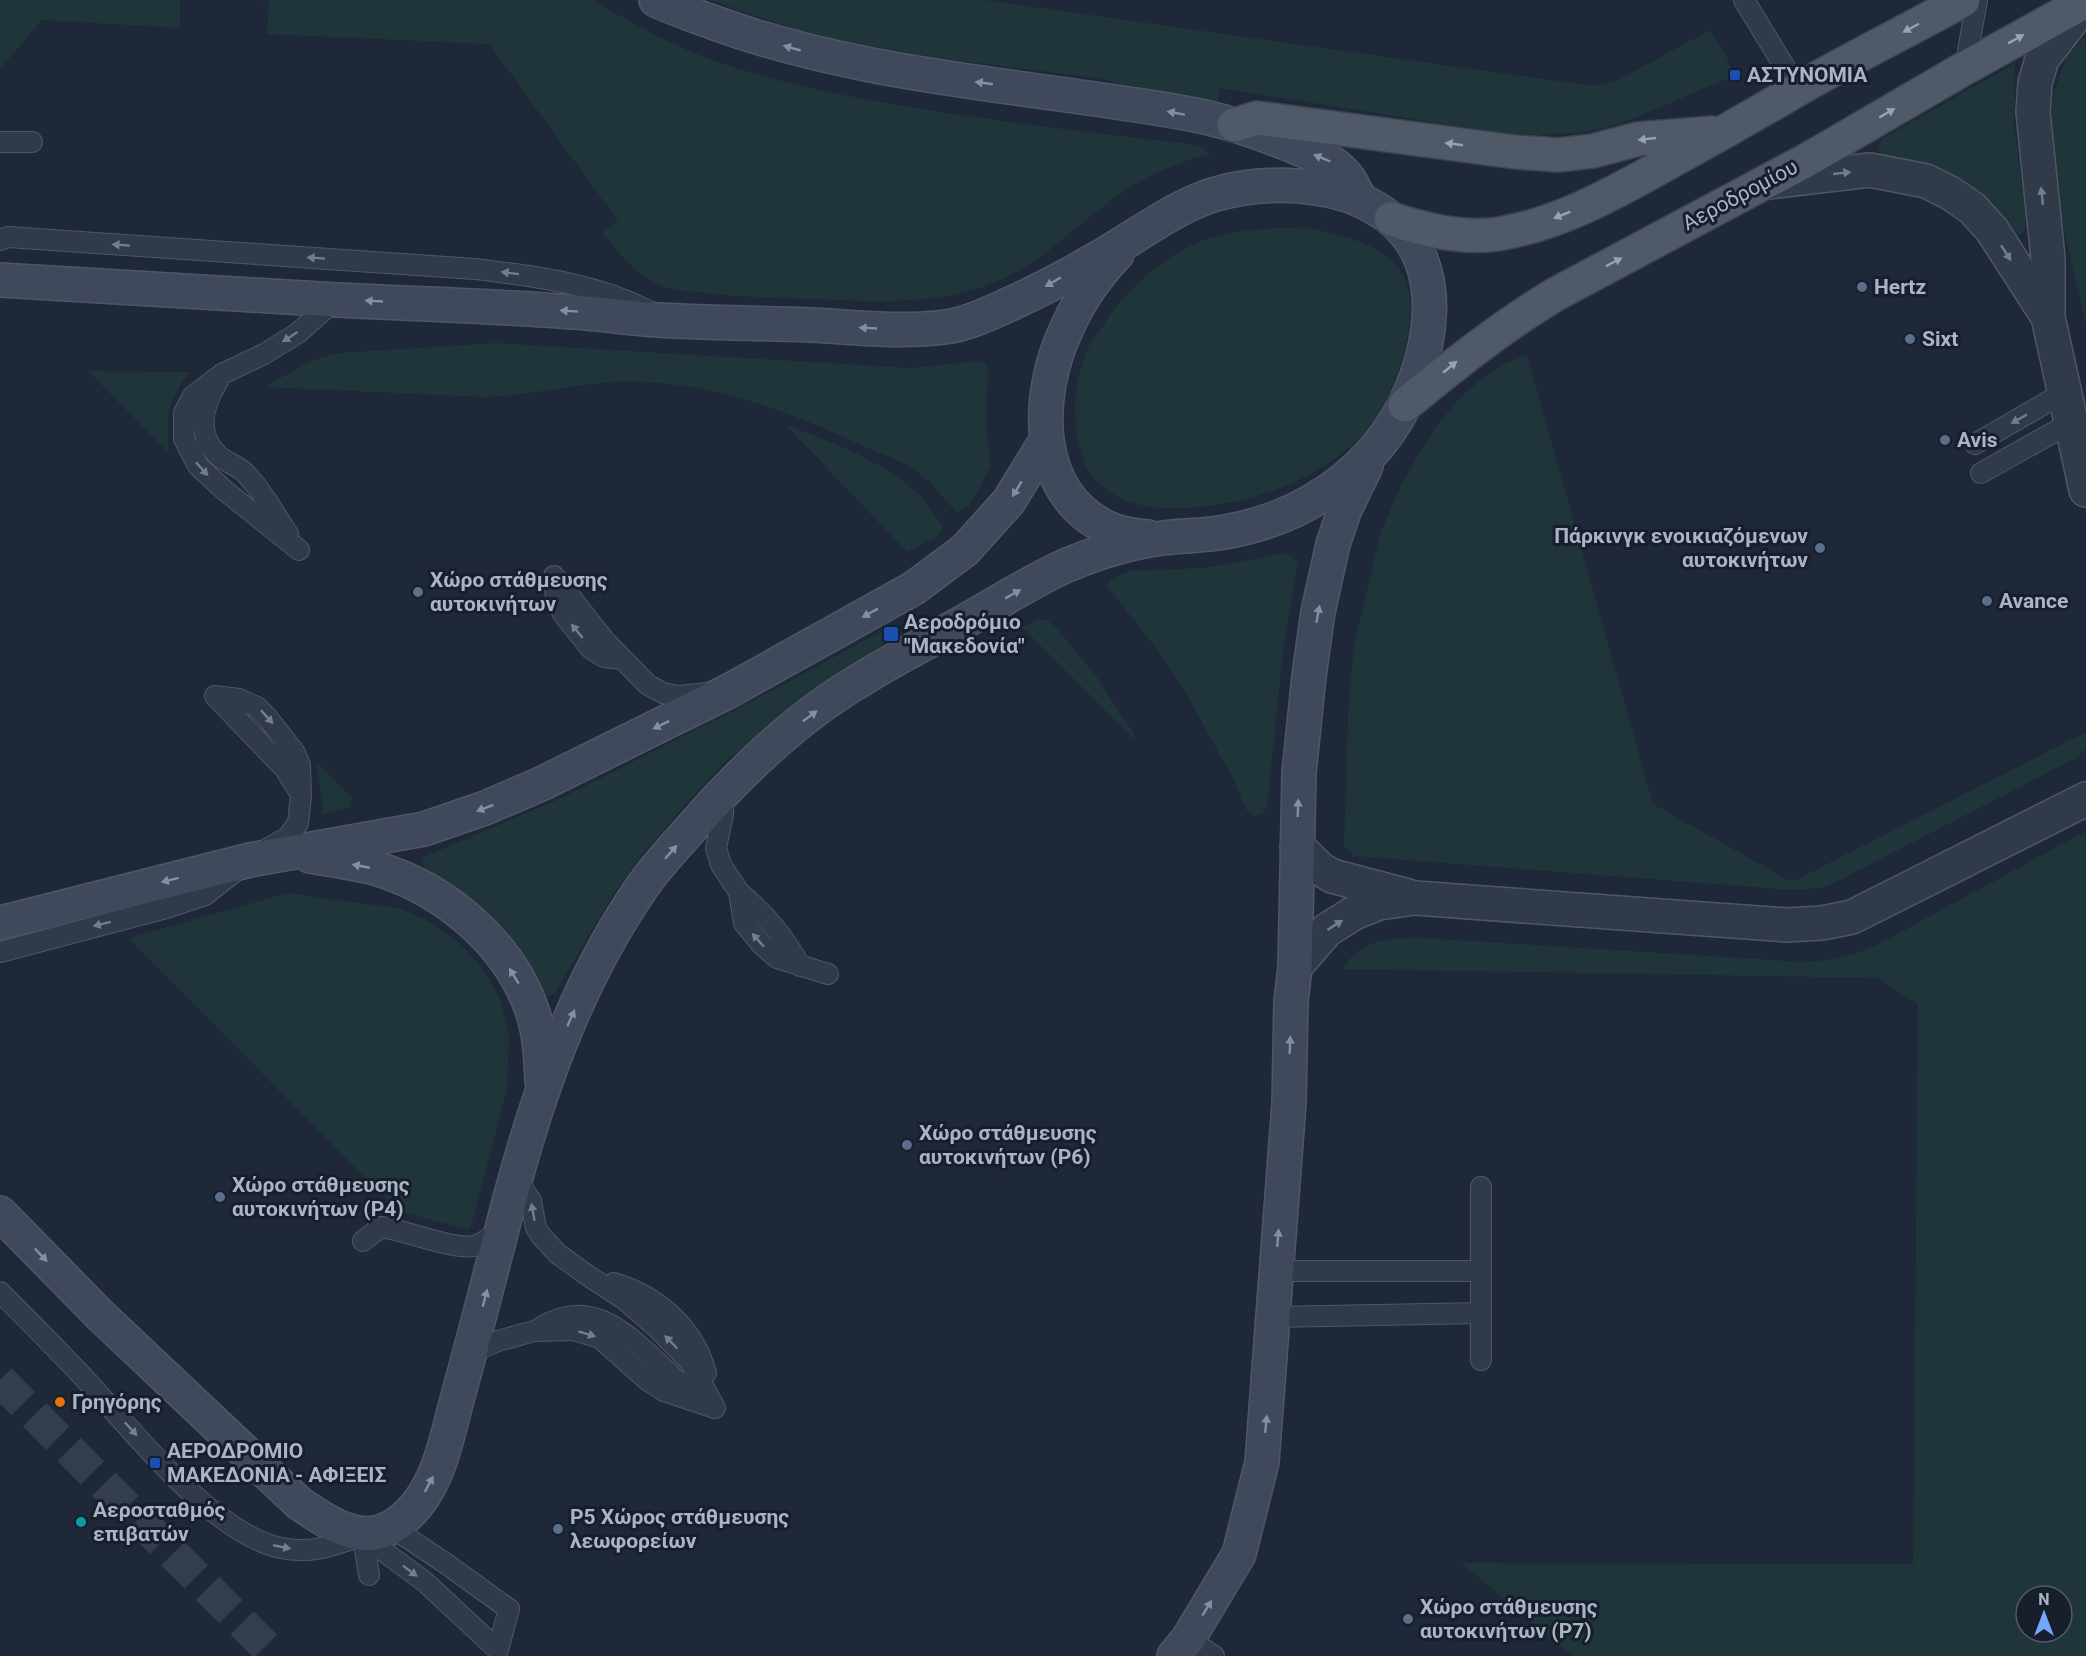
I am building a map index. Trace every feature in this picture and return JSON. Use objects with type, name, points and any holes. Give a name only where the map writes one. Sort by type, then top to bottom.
[{"type":"main road","name":"Αεροδρομίου","points":[[1405,405],[1470,351],[1522,314],[1807,160],[1965,68],[2086,2]]},
{"type":"main road","points":[[1391,219],[1420,229],[1469,236],[1496,234],[1544,222],[1601,200],[1726,132],[1948,4]]},
{"type":"main road","points":[[1233,124],[1257,118],[1515,152],[1558,154],[1593,152],[1638,139],[1726,132]]},
{"type":"street","points":[[656,0],[752,36],[842,59],[923,74],[1117,102],[1233,124],[1332,162],[1344,170],[1360,200]]},
{"type":"street","points":[[2086,2],[2042,59],[2035,83],[2033,112],[2048,258],[2048,317],[2086,490]]},
{"type":"street","points":[[1763,183],[1870,170],[1926,182],[1950,192],[1972,208],[1992,230],[2048,317]]},
{"type":"street","points":[[0,280],[335,300],[523,308],[665,320],[906,330],[953,327],[1038,291],[1141,232],[1159,219],[1189,204],[1215,194],[1274,186],[1304,187],[1337,192],[1375,207],[1410,237],[1420,257],[1430,300],[1429,323],[1423,357],[1405,405],[1371,456],[1355,472],[1298,509],[1266,523],[1203,536],[1159,538],[1106,551],[1061,568],[851,685],[747,769],[723,792],[643,884],[620,922],[561,1039],[516,1178],[470,1353],[433,1479],[414,1508],[377,1531],[333,1526],[299,1503],[100,1315],[0,1213]]},
{"type":"street","points":[[1141,232],[1106,265],[1075,310],[1065,331],[1049,378],[1046,406],[1047,439],[1053,469],[1072,502],[1092,518],[1113,530],[1159,538]]},
{"type":"street","points":[[0,923],[250,860],[424,829],[485,808],[541,784],[729,691],[914,588],[965,550],[1009,501],[1047,439]]},
{"type":"street","points":[[1192,1650],[1239,1554],[1262,1462],[1289,1103],[1295,967],[1299,773],[1309,675],[1328,564],[1342,518],[1371,456]]},
{"type":"street","points":[[1297,846],[1318,868],[1332,876],[1415,898],[1760,923],[1822,923],[1851,917],[2086,799]]},
{"type":"street","points":[[288,852],[377,869],[439,897],[468,918],[496,949],[516,977],[533,1013],[541,1051],[543,1092]]},
{"type":"street","points":[[1295,967],[1327,930],[1354,913],[1379,903],[1415,898]]},
{"type":"lane","points":[[1744,0],[1798,89]]},
{"type":"lane","points":[[1965,68],[1977,0]]},
{"type":"lane","points":[[0,142],[32,142]]},
{"type":"lane","points":[[0,240],[8,237],[475,269],[531,276],[630,301],[665,320]]},
{"type":"lane","points":[[222,374],[209,395],[204,412],[203,429],[208,444],[219,456],[246,473],[299,550],[198,466],[184,439],[184,414],[193,396],[222,374],[264,354],[298,333],[335,300]]},
{"type":"lane","points":[[1975,444],[2067,408]]},
{"type":"lane","points":[[1981,474],[2067,408]]},
{"type":"lane","points":[[554,576],[556,597],[563,614],[591,649],[604,657],[624,660],[648,685],[663,693],[678,696],[729,691]]},
{"type":"lane","points":[[0,952],[166,908],[205,895],[250,860],[288,837],[298,823],[301,796],[285,769],[215,696]]},
{"type":"lane","points":[[723,792],[723,814],[716,848],[721,865],[739,892],[744,923],[762,945],[777,958],[828,974]]},
{"type":"lane","points":[[470,1353],[498,1341],[534,1331],[573,1330],[600,1338],[647,1380],[664,1391],[716,1408],[690,1362],[665,1337],[625,1300],[586,1275],[558,1254],[542,1238],[536,1228],[531,1201],[516,1178]]},
{"type":"lane","points":[[1481,1187],[1481,1360]]},
{"type":"lane","points":[[363,1240],[381,1227],[458,1245],[473,1246],[502,1228]]},
{"type":"lane","points":[[1275,1270],[1481,1270]]},
{"type":"lane","points":[[0,1292],[78,1372],[182,1485],[228,1523],[260,1541],[281,1548],[321,1550],[377,1531],[446,1563],[508,1609],[498,1650],[425,1582],[377,1531]]},
{"type":"lane","points":[[1273,1317],[1481,1313]]},
{"type":"lane","points":[[369,1575],[377,1531]]},
{"type":"lane","points":[[1158,1656],[1192,1650]]},
{"type":"green space","points":[[0,0],[180,0],[180,28],[42,20],[0,69]]},
{"type":"green space","points":[[243,0],[593,0],[689,51],[723,64],[783,81],[844,95],[937,111],[1198,145],[1211,154],[1164,170],[1120,194],[1026,267],[984,286],[956,294],[928,299],[871,301],[741,296],[674,290],[641,274],[602,232],[618,221],[489,44],[267,34],[269,1]]},
{"type":"green space","points":[[710,0],[984,0],[1593,86],[1618,80],[1710,30],[1725,52],[1733,76],[1628,121],[1600,129],[1577,133],[1506,134],[1220,88],[1218,104],[1090,77],[930,57],[818,37]]},
{"type":"green space","points":[[2086,36],[2086,326],[2064,230],[2051,155],[2052,98],[2067,55]]},
{"type":"green space","points":[[2015,63],[2014,124],[2026,218],[2022,234],[2016,235],[1885,158],[1880,154],[1878,148],[1882,139]]},
{"type":"green space","points":[[1305,227],[1344,236],[1370,246],[1393,262],[1407,285],[1410,318],[1404,353],[1387,399],[1371,425],[1351,446],[1310,474],[1263,494],[1238,501],[1212,506],[1163,508],[1141,505],[1111,493],[1087,470],[1078,442],[1075,400],[1080,372],[1089,346],[1114,309],[1132,289],[1161,264],[1200,242],[1234,232]]},
{"type":"green space","points":[[496,343],[911,368],[979,361],[986,363],[989,372],[986,393],[986,429],[991,466],[971,503],[957,513],[926,479],[897,460],[775,409],[713,391],[650,382],[585,385],[487,397],[264,387],[311,361],[338,353]]},
{"type":"green space","points":[[1527,355],[1653,804],[1792,882],[2086,732],[2086,749],[2074,759],[1821,888],[1792,890],[1354,856],[1344,846],[1348,717],[1354,644],[1381,532],[1403,481],[1434,429],[1459,399],[1481,379],[1506,363]]},
{"type":"green space","points":[[88,371],[190,372],[176,392],[169,410],[169,453]]},
{"type":"green space","points":[[786,425],[841,446],[897,476],[925,501],[944,528],[936,537],[907,552]]},
{"type":"green space","points":[[1287,553],[1298,562],[1284,642],[1267,807],[1262,814],[1253,816],[1245,808],[1234,780],[1183,688],[1152,643],[1107,586],[1113,578],[1130,571],[1203,568]]},
{"type":"green space","points":[[1038,620],[1046,620],[1054,625],[1096,676],[1134,734],[1135,740],[1022,627]]},
{"type":"green space","points":[[890,627],[895,636],[729,758],[694,795],[644,852],[615,892],[554,994],[547,996],[540,994],[466,901],[424,867],[422,862],[424,857],[559,799],[745,705]]},
{"type":"green space","points":[[316,761],[352,798],[350,807],[322,814]]},
{"type":"green space","points":[[2079,835],[2086,835],[2086,1656],[1573,1656],[1461,1563],[1913,1564],[1918,1004],[1878,978],[1343,969],[1350,958],[1368,945],[1400,938],[1802,962],[1841,957],[1877,945]]},
{"type":"green space","points":[[288,893],[402,909],[432,923],[455,939],[474,958],[485,972],[501,1001],[509,1035],[507,1089],[470,1230],[399,1210],[129,938]]},
{"type":"tunnel","points":[[0,1380],[275,1656]]},
{"type":"place","name":"ΑΣΤΥΝΟΜΙΑ","points":[[1735,75]]},
{"type":"place","name":"Hertz","points":[[1862,287]]},
{"type":"place","name":"Sixt","points":[[1910,339]]},
{"type":"place","name":"Avis","points":[[1945,440]]},
{"type":"place","name":"Πάρκινγκ ενοικιαζόμενων αυτοκινήτων","points":[[1820,548]]},
{"type":"place","name":"Χώρο στάθμευσης αυτοκινήτων","points":[[418,592]]},
{"type":"place","name":"Avance","points":[[1987,601]]},
{"type":"place","name":"Αεροδρόμιο \"Μακεδονία\"","points":[[891,634]]},
{"type":"place","name":"Χώρο στάθμευσης αυτοκινήτων (P6)","points":[[907,1145]]},
{"type":"place","name":"Χώρο στάθμευσης αυτοκινήτων (P4)","points":[[220,1197]]},
{"type":"place","name":"Γρηγόρης","points":[[60,1402]]},
{"type":"place","name":"ΑΕΡΟΔΡΟΜΙΟ ΜΑΚΕΔΟΝΙΑ - ΑΦΙΞΕΙΣ","points":[[155,1463]]},
{"type":"place","name":"Αεροσταθμός επιβατών","points":[[81,1522]]},
{"type":"place","name":"P5 Χώρος στάθμευσης λεωφορείων","points":[[558,1529]]},
{"type":"place","name":"Χώρο στάθμευσης αυτοκινήτων (P7)","points":[[1408,1619]]}]
